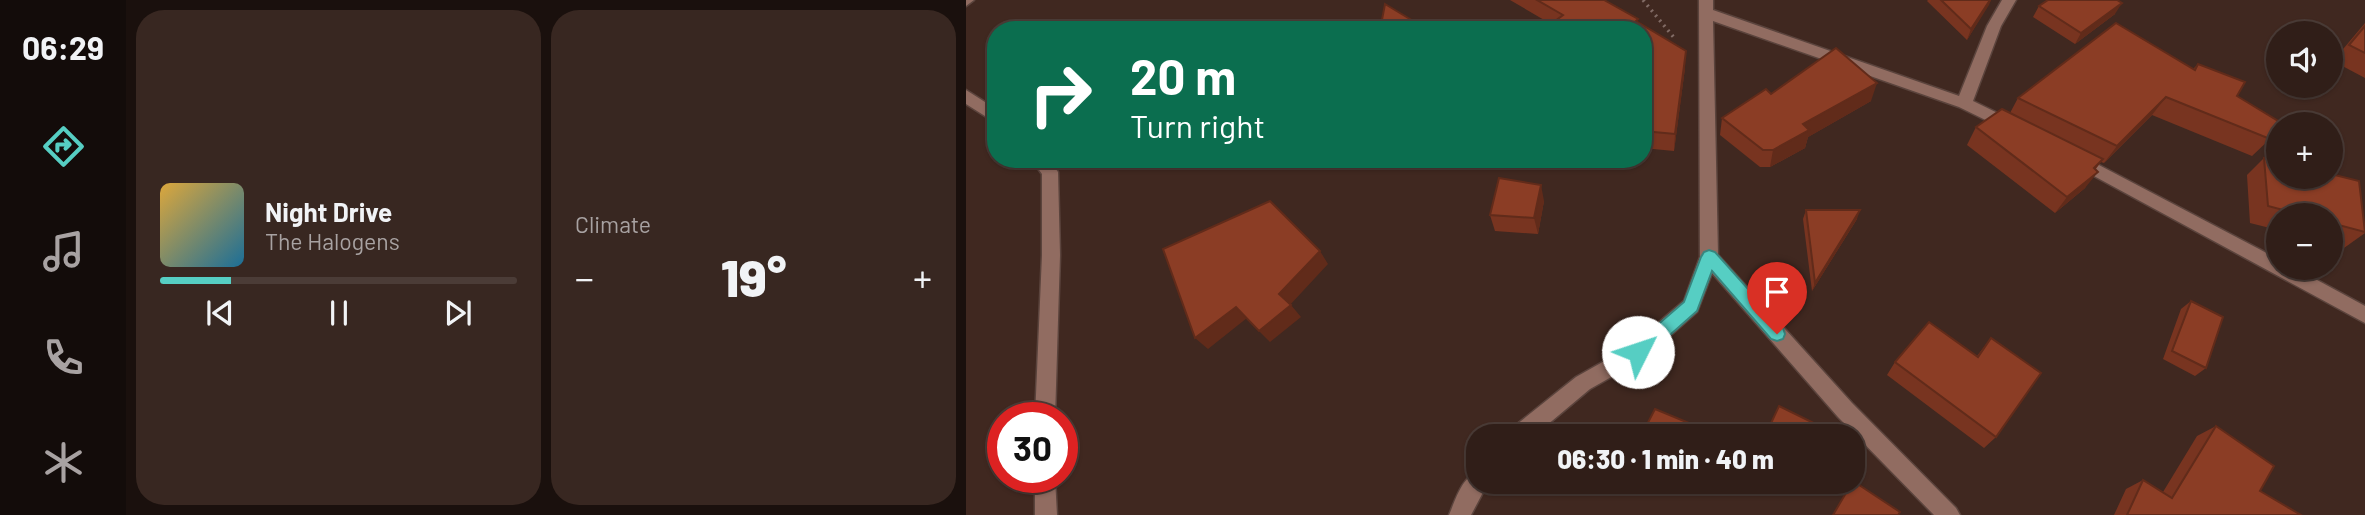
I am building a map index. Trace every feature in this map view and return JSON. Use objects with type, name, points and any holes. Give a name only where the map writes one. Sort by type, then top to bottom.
[{"type":"street","points":[[1964,103],[1994,26],[2009,0]]},
{"type":"street","points":[[1533,424],[1583,383],[1638,352],[1691,306],[1709,257],[1706,6],[1964,103],[2021,131]]},
{"type":"street","points":[[966,96],[987,111]]},
{"type":"street","points":[[2056,149],[2266,260]]},
{"type":"street","points":[[1045,402],[1051,255],[1050,172],[1047,168]]},
{"type":"street","points":[[1709,257],[1845,410],[1949,515]]},
{"type":"street","points":[[2302,280],[2365,315]]},
{"type":"street","points":[[1045,493],[1046,515]]},
{"type":"street","points":[[1460,515],[1468,494]]},
{"type":"building","points":[[1537,0],[1604,0],[1638,19],[1555,21],[1563,15]]},
{"type":"building","points":[[1941,0],[1990,0],[1971,29]]},
{"type":"building","points":[[2048,0],[2117,0],[2122,3],[2081,33],[2039,6]]},
{"type":"building","points":[[1385,4],[1413,21],[1382,21]]},
{"type":"building","points":[[2116,23],[2195,70],[2198,64],[2245,82],[2237,96],[2266,114],[2266,137],[2166,97],[2117,146],[2018,98]]},
{"type":"building","points":[[2365,26],[2365,53],[2349,45]]},
{"type":"building","points":[[1652,31],[1686,51],[1675,134],[1652,132]]},
{"type":"building","points":[[1836,48],[1877,83],[1803,124],[1809,130],[1773,150],[1763,150],[1722,118],[1766,89],[1771,94]]},
{"type":"building","points":[[2002,109],[2103,159],[2094,168],[2098,172],[2067,197],[1976,127]]},
{"type":"building","points":[[2343,177],[2359,181],[2365,232],[2343,226],[2343,203],[2268,203],[2267,189],[2343,189]]},
{"type":"building","points":[[1499,178],[1541,185],[1534,218],[1490,215]]},
{"type":"building","points":[[1270,201],[1320,251],[1279,294],[1291,305],[1259,331],[1236,307],[1195,338],[1163,249]]},
{"type":"building","points":[[1806,210],[1860,210],[1815,283]]},
{"type":"building","points":[[2191,301],[2223,317],[2206,368],[2172,351]]},
{"type":"building","points":[[1929,322],[1978,357],[1991,338],[2041,373],[1996,437],[1895,362]]},
{"type":"building","points":[[1779,406],[1816,424],[1771,424]]},
{"type":"building","points":[[1655,409],[1691,424],[1647,424]]},
{"type":"building","points":[[2216,426],[2274,466],[2260,491],[2301,515],[2127,515],[2143,480],[2172,498]]},
{"type":"building","points":[[1865,489],[1900,512],[1898,515],[1833,515],[1845,494],[1865,494]]},
{"type":"route","points":[[1638,352],[1691,306],[1709,257],[1777,334]]}]
